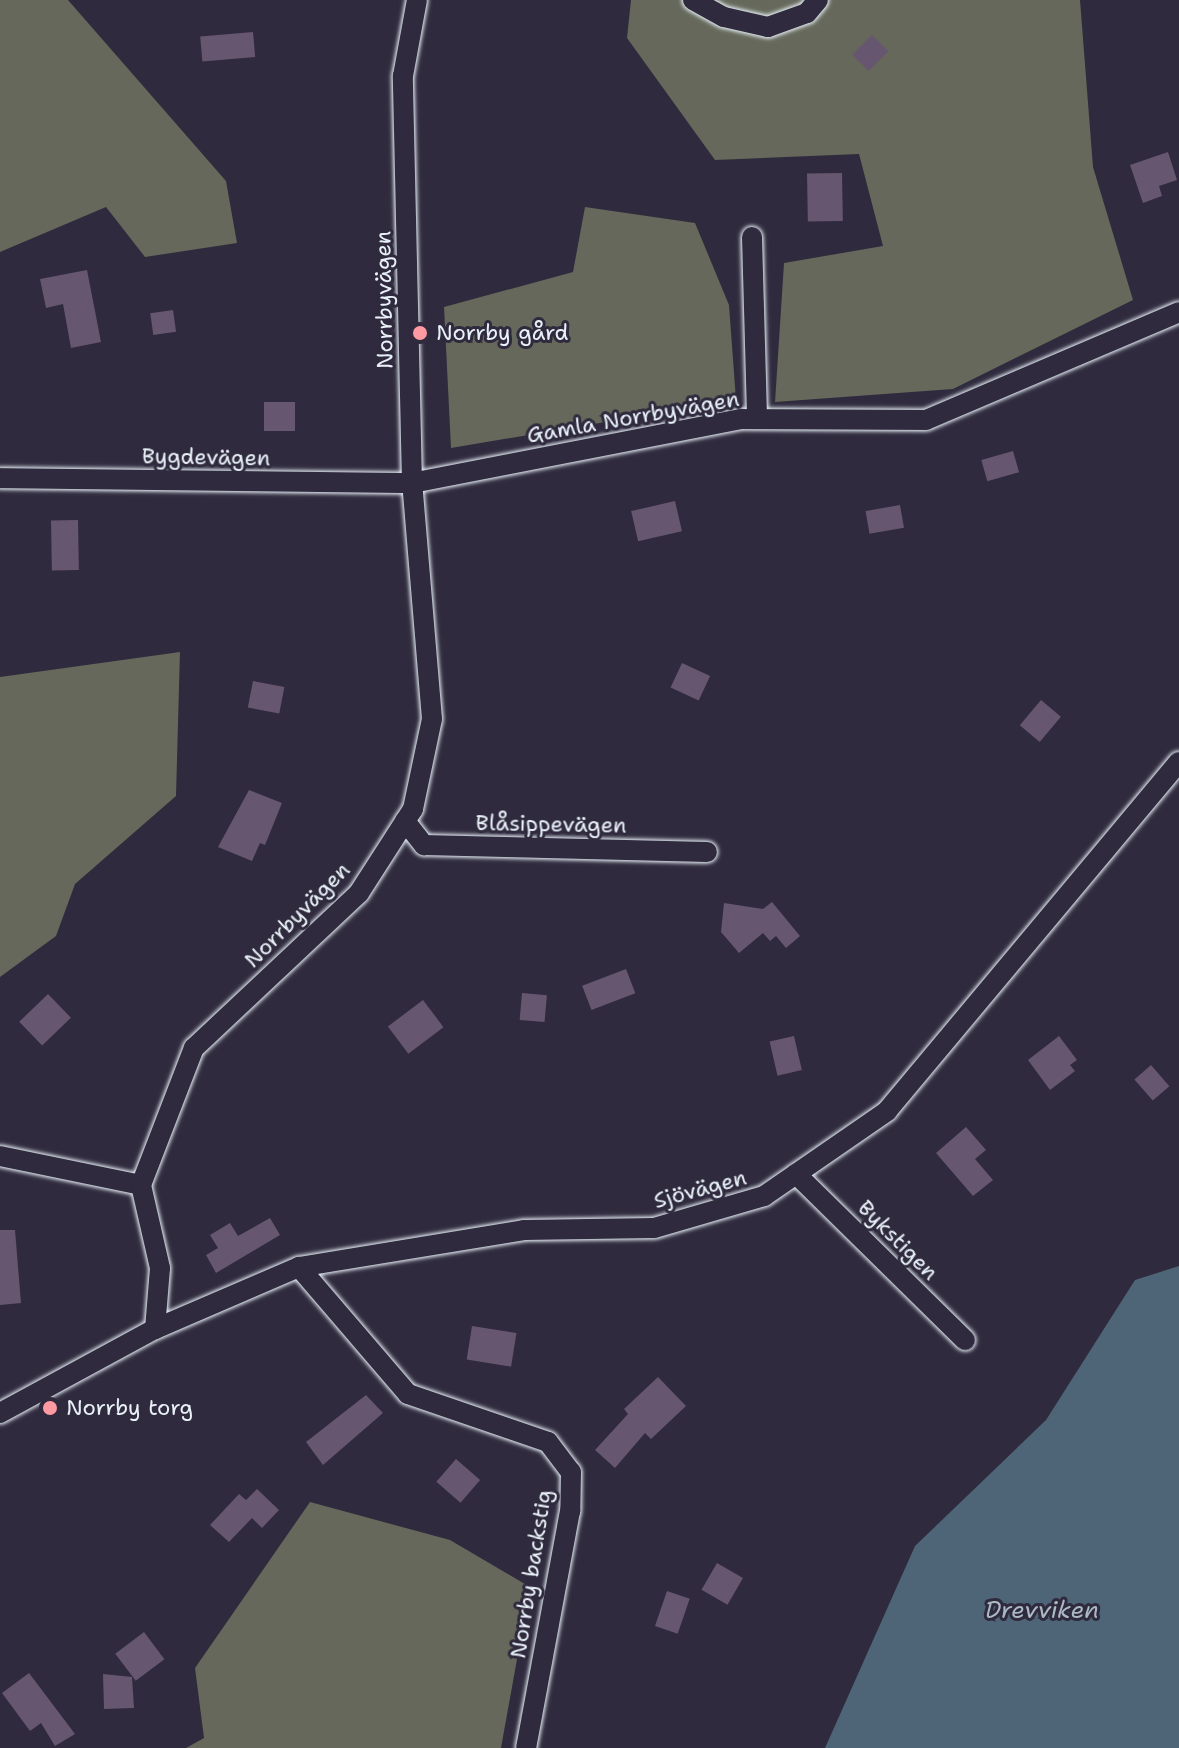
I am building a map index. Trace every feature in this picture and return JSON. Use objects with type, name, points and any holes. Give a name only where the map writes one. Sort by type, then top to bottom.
[{"type":"street","name":"Norrbyvägen","points":[[141,1185],[194,1048],[359,893],[413,809],[432,719],[412,483],[403,76],[417,0]]},
{"type":"street","points":[[693,0],[724,17],[768,27],[807,13],[818,0]]},
{"type":"street","points":[[752,237],[757,419]]},
{"type":"street","name":"Gamla Norrbyvägen","points":[[412,483],[757,419],[926,420],[1179,312]]},
{"type":"street","name":"Bygdevägen","points":[[0,478],[412,483]]},
{"type":"street","name":"Sjövägen","points":[[155,1329],[299,1267],[524,1230],[654,1228],[764,1196],[887,1111],[1179,762]]},
{"type":"street","name":"Blåsippevägen","points":[[405,821],[424,845],[707,852]]},
{"type":"street","points":[[0,1156],[141,1185],[160,1268],[155,1329],[0,1413]]},
{"type":"street","name":"Bykstigen","points":[[796,1174],[965,1340]]},
{"type":"street","name":"Norrby backstig","points":[[299,1267],[408,1394],[548,1442],[571,1472],[570,1511],[526,1748]]},
{"type":"green space","points":[[0,0],[68,0],[226,181],[237,243],[145,257],[106,207],[0,252]]},
{"type":"green space","points":[[631,0],[1080,0],[1093,167],[1133,300],[953,389],[775,402],[784,263],[883,246],[859,154],[715,160],[627,38]]},
{"type":"green space","points":[[585,207],[695,223],[729,305],[736,400],[451,448],[444,307],[573,272]]},
{"type":"green space","points":[[180,652],[176,796],[75,884],[56,936],[0,977],[0,677]]},
{"type":"green space","points":[[310,1502],[450,1540],[530,1587],[501,1748],[186,1748],[204,1738],[195,1668]]},
{"type":"water","name":"Drevviken","points":[[1179,1266],[1179,1748],[825,1748],[915,1546],[1046,1420],[1135,1280]]},
{"type":"building","points":[[253,32],[255,57],[202,62],[200,37]]},
{"type":"building","points":[[872,35],[888,51],[868,71],[852,55]]},
{"type":"building","points":[[1168,152],[1177,180],[1159,186],[1162,196],[1143,203],[1130,165]]},
{"type":"building","points":[[842,173],[843,221],[808,222],[807,174]]},
{"type":"building","points":[[87,270],[101,342],[71,348],[63,304],[46,308],[40,279]]},
{"type":"building","points":[[173,310],[176,332],[153,335],[150,313]]},
{"type":"building","points":[[264,402],[295,402],[295,431],[264,431]]},
{"type":"building","points":[[1013,451],[1019,472],[987,481],[981,460]]},
{"type":"building","points":[[675,501],[682,531],[638,541],[631,511]]},
{"type":"building","points":[[900,505],[904,528],[870,534],[866,511]]},
{"type":"building","points":[[51,520],[78,520],[79,570],[52,570]]},
{"type":"building","points":[[682,663],[710,676],[699,701],[671,687]]},
{"type":"building","points":[[253,681],[284,687],[279,714],[248,708]]},
{"type":"building","points":[[1041,700],[1061,717],[1040,742],[1020,725]]},
{"type":"building","points":[[249,790],[282,803],[265,845],[260,843],[252,861],[218,847]]},
{"type":"building","points":[[772,902],[800,936],[786,948],[776,936],[770,941],[763,933],[739,953],[721,932],[724,903],[763,909]]},
{"type":"building","points":[[626,969],[635,993],[591,1010],[582,986]]},
{"type":"building","points":[[522,993],[547,995],[545,1022],[520,1020]]},
{"type":"building","points":[[48,994],[71,1018],[42,1046],[19,1022]]},
{"type":"building","points":[[423,1000],[443,1027],[408,1054],[388,1026]]},
{"type":"building","points":[[794,1036],[802,1070],[778,1076],[770,1042]]},
{"type":"building","points":[[1059,1036],[1077,1060],[1070,1065],[1075,1071],[1050,1090],[1028,1060]]},
{"type":"building","points":[[1151,1065],[1169,1086],[1153,1101],[1134,1079]]},
{"type":"building","points":[[966,1127],[986,1150],[975,1159],[993,1180],[973,1196],[936,1153]]},
{"type":"building","points":[[270,1218],[280,1235],[216,1273],[206,1255],[218,1248],[210,1235],[230,1223],[238,1236]]},
{"type":"building","points":[[0,1230],[15,1230],[21,1303],[0,1305]]},
{"type":"building","points":[[472,1326],[516,1333],[511,1367],[467,1360]]},
{"type":"building","points":[[658,1377],[686,1406],[651,1439],[645,1433],[615,1468],[595,1450],[628,1414],[624,1409]]},
{"type":"building","points":[[366,1395],[383,1413],[323,1465],[306,1442]]},
{"type":"building","points":[[456,1459],[480,1480],[460,1503],[436,1482]]},
{"type":"building","points":[[257,1489],[279,1510],[262,1528],[252,1518],[229,1542],[210,1525],[239,1494],[246,1500]]},
{"type":"building","points":[[717,1563],[743,1578],[727,1605],[702,1590]]},
{"type":"building","points":[[667,1591],[690,1599],[678,1634],[655,1626]]},
{"type":"building","points":[[144,1632],[164,1659],[136,1681],[115,1654]]},
{"type":"building","points":[[29,1673],[75,1734],[55,1746],[41,1723],[30,1731],[2,1693]]},
{"type":"building","points":[[103,1674],[132,1677],[134,1708],[104,1709]]},
{"type":"place","name":"Norrby gård","points":[[420,333]]},
{"type":"place","name":"Norrby torg","points":[[50,1408]]}]
